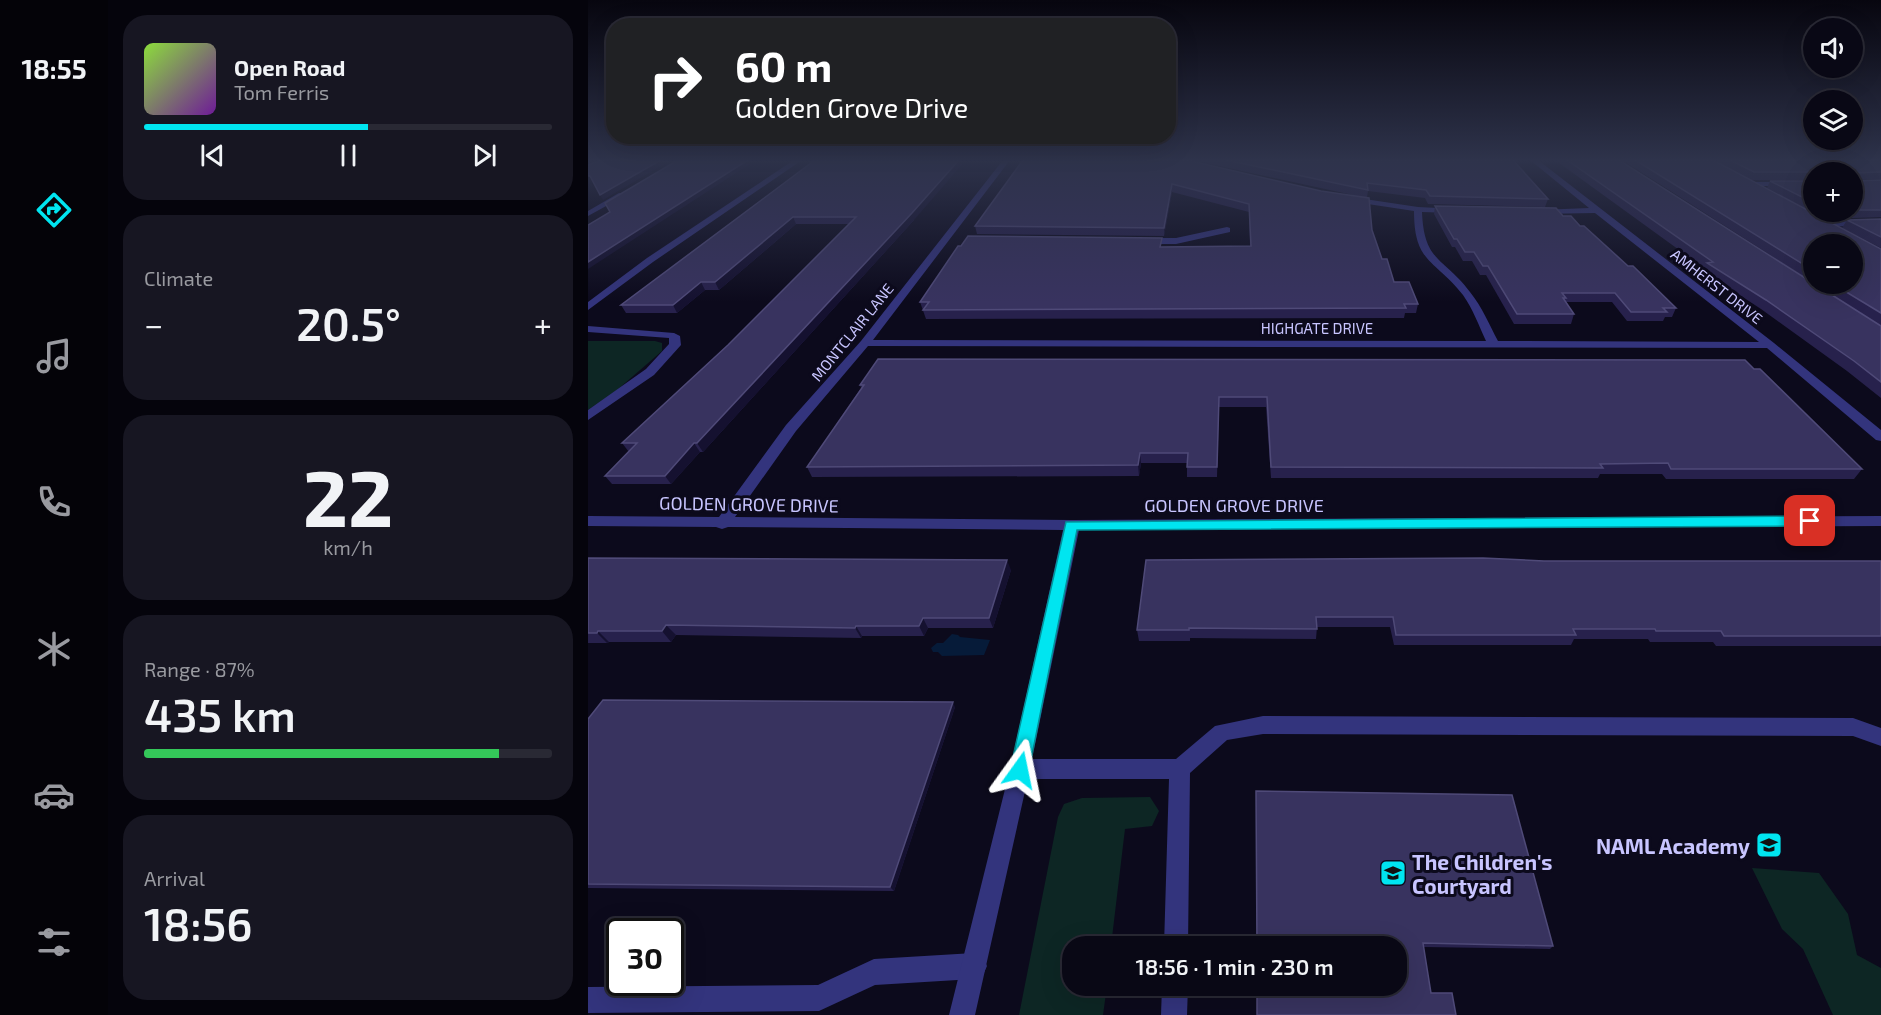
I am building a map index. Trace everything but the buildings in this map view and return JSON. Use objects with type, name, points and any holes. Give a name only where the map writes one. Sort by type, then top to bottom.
[{"type":"street","points":[[588,307],[650,260],[728,207]]},
{"type":"street","name":"MONTCLAIR LANE","points":[[722,524],[791,428],[865,344],[951,239],[973,207]]},
{"type":"street","points":[[1413,207],[1464,211]]},
{"type":"street","name":"AMHERST DRIVE","points":[[1593,207],[1770,345],[1881,437]]},
{"type":"street","points":[[1418,208],[1421,249],[1467,294],[1493,344]]},
{"type":"street","points":[[1529,212],[1596,210]]},
{"type":"street","points":[[1816,222],[1839,234]]},
{"type":"street","points":[[1819,224],[1881,222]]},
{"type":"street","points":[[1130,241],[1176,241],[1227,230]]},
{"type":"street","points":[[588,329],[674,336],[675,345],[650,372],[588,416]]},
{"type":"street","name":"HIGHGATE DRIVE","points":[[865,344],[1770,345]]},
{"type":"street","name":"GOLDEN GROVE DRIVE","points":[[588,521],[722,524],[1071,525],[1881,521]]},
{"type":"street","points":[[962,1015],[1020,770],[1071,525]]},
{"type":"street","points":[[1020,770],[1180,770],[1222,732],[1263,725],[1853,727],[1881,737]]},
{"type":"street","points":[[1176,936],[1180,770]]},
{"type":"street","points":[[588,1000],[819,999],[874,972],[974,966]]},
{"type":"street","points":[[1174,1015],[1175,996]]},
{"type":"green space","points":[[588,341],[655,341],[662,343],[662,351],[617,390],[588,410]]},
{"type":"green space","points":[[1150,797],[1159,811],[1152,826],[1125,829],[1112,936],[1062,936],[1062,996],[1106,996],[1103,1015],[1019,1015],[1058,817],[1064,804],[1082,798]]},
{"type":"green space","points":[[1752,868],[1819,873],[1848,914],[1857,955],[1881,968],[1881,1015],[1833,1015],[1803,949],[1782,929]]},
{"type":"water","points":[[952,634],[990,640],[984,655],[942,656],[938,652],[933,652],[931,648],[937,643],[943,643]]},
{"type":"place","name":"NAML Academy","points":[[1769,845]]},
{"type":"place","name":"The Children's Courtyard","points":[[1393,873]]},
{"type":"route","points":[[1020,770],[1071,525],[1810,521]]}]
